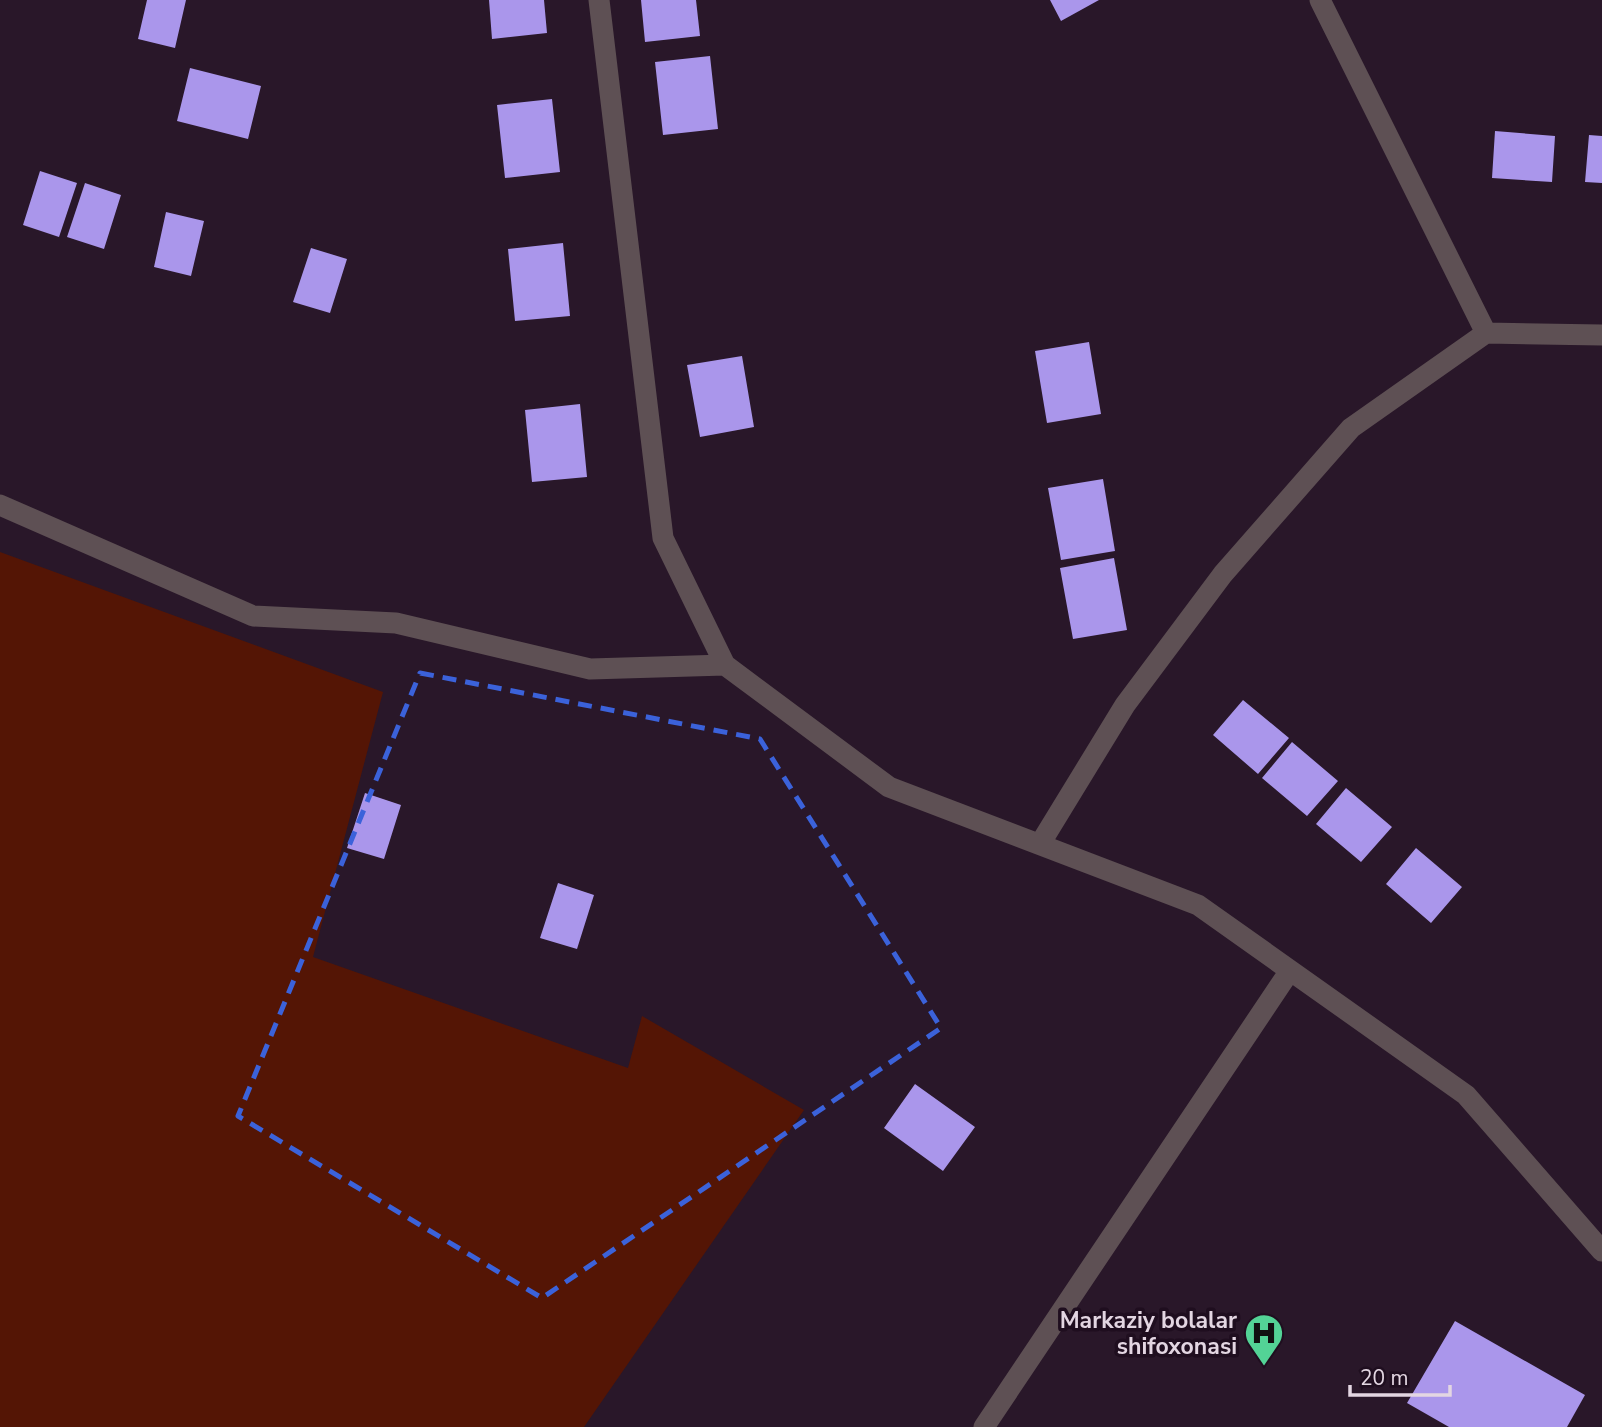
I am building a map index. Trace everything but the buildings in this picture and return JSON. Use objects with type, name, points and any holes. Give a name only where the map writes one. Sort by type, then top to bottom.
[{"type":"street","points":[[599,0],[663,538],[725,665],[889,787],[1198,905],[1466,1095],[1602,1251]]},
{"type":"street","points":[[1320,0],[1486,333]]},
{"type":"street","points":[[1040,844],[1125,705],[1223,573],[1351,428],[1486,333],[1602,335]]},
{"type":"street","points":[[0,505],[253,616],[396,623],[590,669],[725,665]]},
{"type":"street","points":[[984,1427],[1289,972]]},
{"type":"highlighted area","points":[[420,673],[760,739],[941,1028],[542,1298],[238,1116]]},
{"type":"shaded area","points":[[0,552],[383,692],[313,957],[628,1068],[642,1016],[804,1110],[584,1427],[0,1427]]},
{"type":"place","name":"Markaziy bolalar shifoxonasi","points":[[1264,1367]]}]
